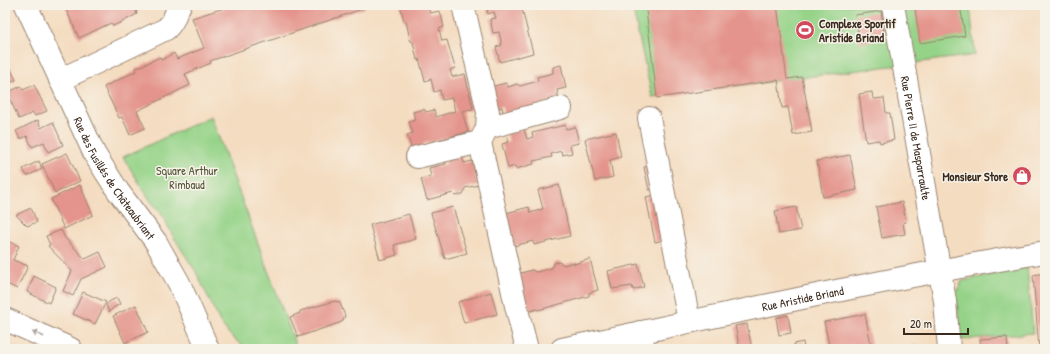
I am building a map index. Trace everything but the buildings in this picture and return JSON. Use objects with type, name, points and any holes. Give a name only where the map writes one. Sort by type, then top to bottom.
[{"type":"main road","name":"Rue des Fusillés de Châteaubriant","points":[[26,5],[95,155],[118,191],[156,242],[179,283],[208,349]]},
{"type":"main road","points":[[60,80],[166,29],[174,20],[180,5]]},
{"type":"main road","points":[[463,5],[488,112],[484,135],[516,306],[527,349]]},
{"type":"main road","name":"Rue Pierre II de Masparraulte","points":[[893,5],[944,301],[949,349]]},
{"type":"main road","points":[[418,157],[561,108]]},
{"type":"main road","points":[[649,118],[689,321]]},
{"type":"main road","name":"Rue Aristide Briand","points":[[562,349],[642,341],[689,321],[821,293],[1045,252]]},
{"type":"main road","points":[[5,319],[71,349]]},
{"type":"green space","name":"Complexe Sportif Aristide Briand","points":[[632,5],[970,5],[975,55],[652,97]]},
{"type":"green space","name":"Square Arthur Rimbaud","points":[[211,116],[297,349],[252,349],[239,343],[229,334],[220,322],[196,272],[173,236],[163,216],[150,200],[123,157]]},
{"type":"green space","points":[[1027,267],[1033,333],[961,340],[956,293],[962,281]]},
{"type":"place","name":"Complexe Sportif Aristide Briand","points":[[805,30]]},
{"type":"place","name":"Monsieur Store","points":[[1022,176]]}]
